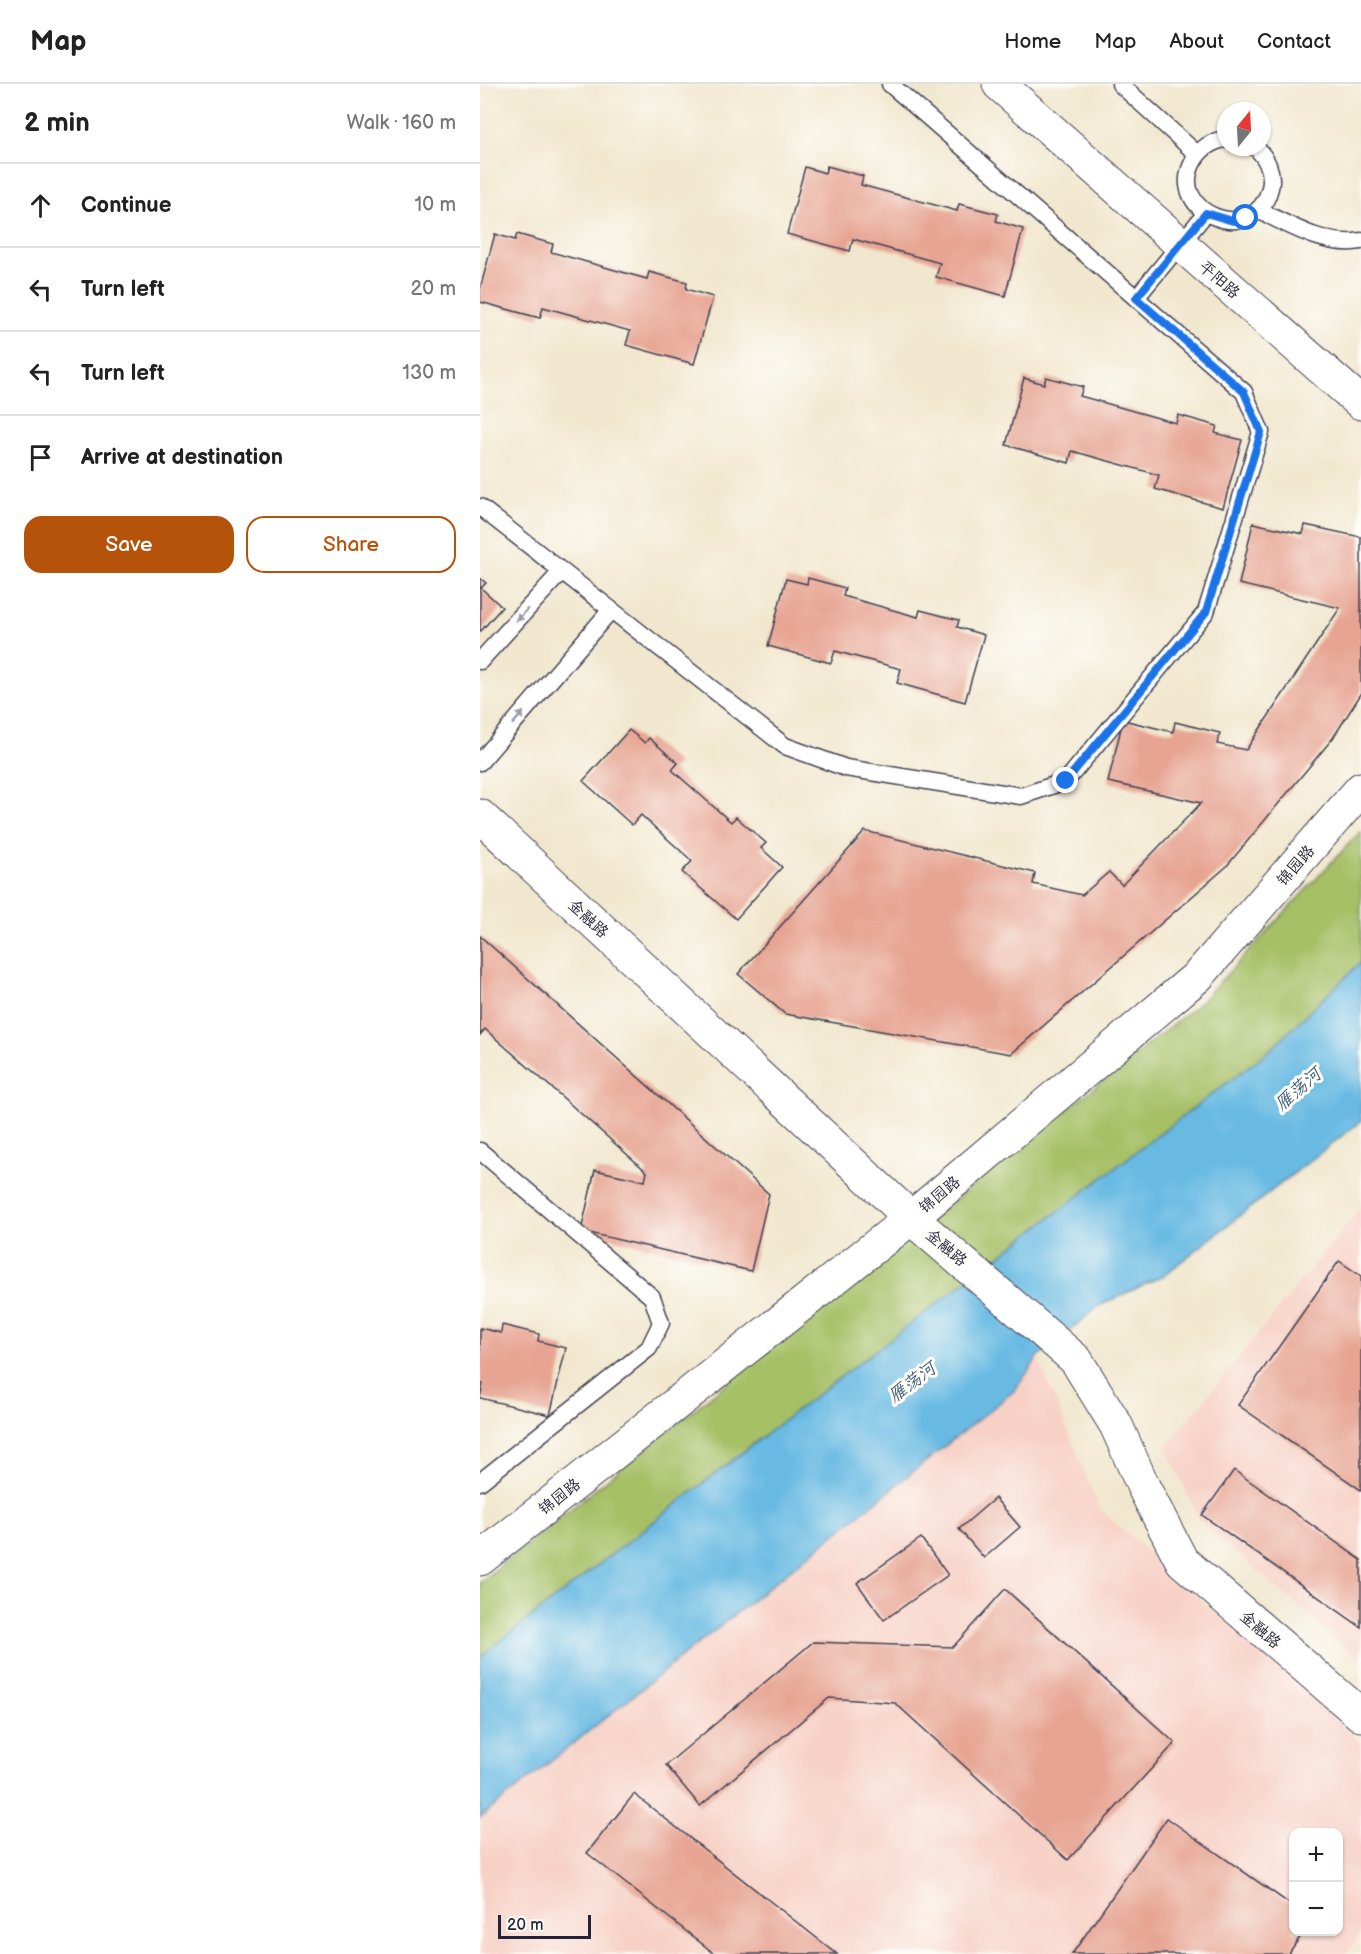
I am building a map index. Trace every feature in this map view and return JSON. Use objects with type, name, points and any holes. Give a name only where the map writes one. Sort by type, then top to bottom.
[{"type":"street","name":"平阳路","points":[[999,84],[1361,403]]},
{"type":"street","name":"锦园路","points":[[480,1559],[911,1218],[1198,976],[1361,789]]},
{"type":"street","name":"金融路","points":[[480,816],[911,1218],[956,1253],[1076,1360],[1116,1425],[1144,1488],[1182,1561],[1361,1715]]},
{"type":"lane","points":[[480,507],[785,746],[846,768],[1021,796],[1066,781],[1206,612],[1261,432],[1244,392],[890,84]]},
{"type":"lane","points":[[1120,84],[1197,154]]},
{"type":"lane","points":[[1217,142],[1207,146],[1197,154],[1189,179],[1191,192],[1206,213],[1233,221],[1246,218],[1258,210],[1269,192],[1270,171],[1262,156]]},
{"type":"lane","points":[[1258,210],[1301,232],[1351,243],[1361,241]]},
{"type":"lane","points":[[1136,298],[1206,213]]},
{"type":"lane","points":[[480,661],[561,572]]},
{"type":"lane","points":[[480,762],[610,611]]},
{"type":"lane","points":[[480,1150],[652,1297],[661,1323],[649,1348],[480,1482]]},
{"type":"shaded area","points":[[1361,1207],[1361,1661],[1200,1521],[1166,1447]]},
{"type":"shaded area","points":[[1038,1357],[1100,1509],[1361,1743],[1361,1933],[1346,1954],[480,1954],[480,1818],[1015,1390]]},
{"type":"green space","points":[[1361,831],[1361,962],[1270,1050],[792,1414],[480,1657],[480,1582],[1202,1001]]},
{"type":"water","name":"雁荡河","points":[[1361,962],[1361,1121],[1164,1275],[1099,1306],[1038,1357],[1015,1390],[480,1818],[480,1657],[792,1414],[1270,1050]]},
{"type":"building","points":[[827,166],[863,176],[861,185],[957,211],[959,204],[998,214],[996,221],[1023,229],[1005,296],[936,277],[940,263],[853,239],[850,251],[787,234],[805,167],[825,173]]},
{"type":"building","points":[[495,234],[515,240],[517,234],[553,244],[551,252],[647,279],[649,272],[687,282],[686,289],[713,297],[694,364],[626,345],[630,331],[543,307],[540,318],[480,302],[480,289]]},
{"type":"building","points":[[1046,377],[1083,387],[1080,396],[1176,423],[1178,415],[1217,426],[1215,433],[1242,440],[1223,508],[1155,489],[1159,475],[1072,451],[1069,463],[1006,445],[1024,378],[1044,384]]},
{"type":"building","points":[[1253,523],[1303,534],[1305,525],[1361,537],[1361,694],[1333,738],[1226,867],[1011,1054],[785,1014],[738,974],[865,831],[1035,873],[1033,884],[1082,895],[1109,872],[1122,885],[1201,803],[1108,782],[1123,720],[1173,732],[1175,722],[1220,733],[1217,744],[1246,750],[1340,608],[1239,584]]},
{"type":"building","points":[[480,578],[486,583],[481,588],[502,607],[480,632]]},
{"type":"building","points":[[808,578],[845,588],[843,596],[918,617],[920,610],[959,620],[957,627],[984,635],[965,702],[897,683],[901,669],[835,651],[831,663],[768,646],[786,579],[807,584]]},
{"type":"building","points":[[629,730],[645,743],[649,738],[678,763],[672,770],[731,822],[736,817],[766,843],[761,848],[782,867],[736,919],[682,872],[692,861],[641,815],[632,825],[583,781]]},
{"type":"building","points":[[480,936],[769,1194],[751,1271],[581,1231],[595,1170],[645,1181],[647,1172],[485,1029],[480,1035]]},
{"type":"building","points":[[1339,1261],[1361,1276],[1361,1490],[1238,1405]]},
{"type":"building","points":[[502,1325],[539,1334],[538,1341],[566,1348],[550,1415],[480,1398],[483,1384],[480,1383],[480,1328],[501,1333]]},
{"type":"building","points":[[1234,1470],[1361,1560],[1361,1627],[1202,1515]]},
{"type":"building","points":[[995,1498],[1020,1527],[984,1558],[959,1529]]},
{"type":"building","points":[[921,1538],[948,1575],[884,1620],[857,1583]]},
{"type":"building","points":[[1005,1589],[1175,1743],[1068,1860],[895,1703],[829,1698],[700,1806],[666,1765],[813,1642],[953,1647]]},
{"type":"building","points":[[634,1794],[837,1954],[715,1954],[587,1853]]},
{"type":"building","points":[[1167,1818],[1289,1903],[1289,1936],[1301,1936],[1288,1954],[1072,1954]]},
{"type":"route","points":[[1066,781],[1206,612],[1261,432],[1244,392],[1136,298],[1206,213],[1219,219],[1233,221],[1246,218]]}]
